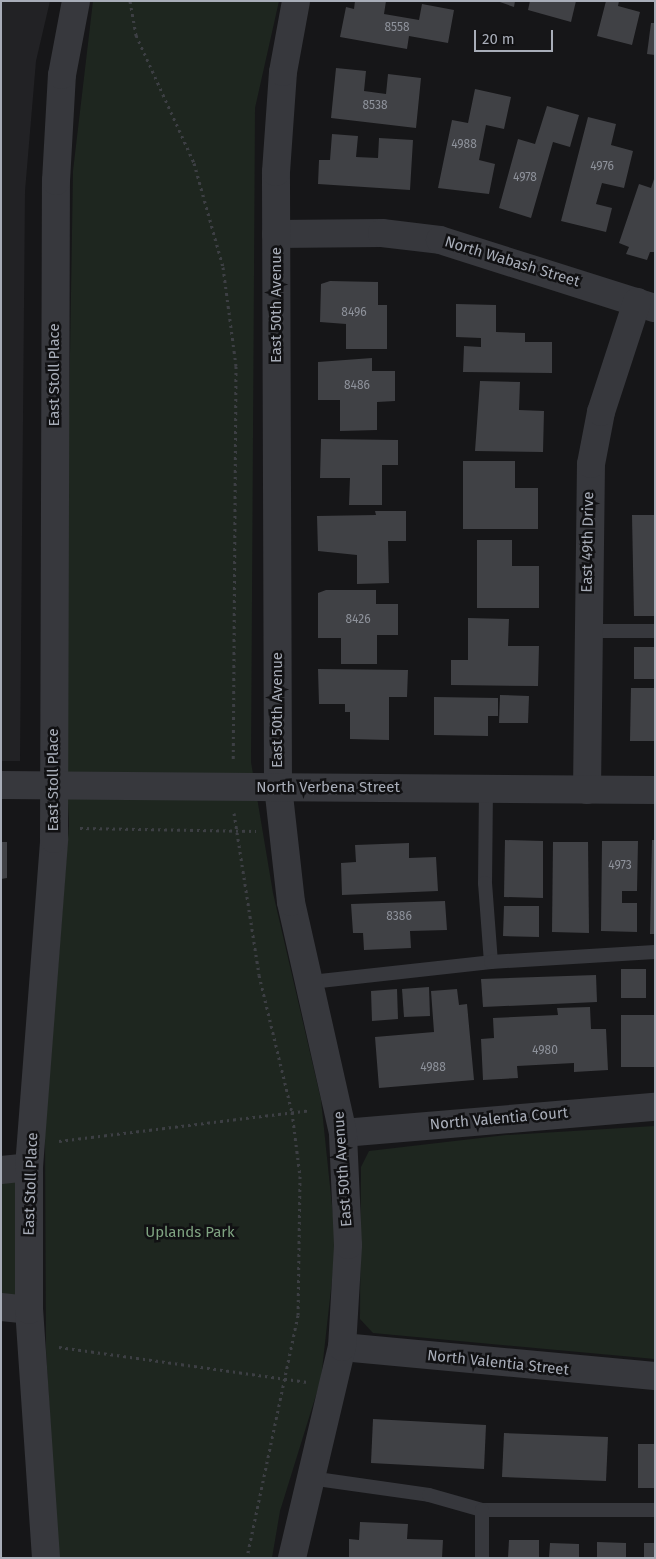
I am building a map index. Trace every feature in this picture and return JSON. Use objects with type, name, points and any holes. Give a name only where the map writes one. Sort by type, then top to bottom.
[{"type":"street","name":"East Stoll Place","points":[[46,1558],[29,1310],[30,1156],[54,828],[56,181],[62,75],[76,1]]},
{"type":"street","name":"East 50th Avenue","points":[[292,1558],[342,1347],[348,1245],[341,1120],[291,902],[278,787],[276,234],[279,118],[296,1]]},
{"type":"street","name":"North Wabash Street","points":[[276,234],[382,233],[440,240],[646,305]]},
{"type":"street","name":"East 49th Drive","points":[[587,790],[587,631],[591,464],[601,412],[646,305]]},
{"type":"street","name":"North Verbena Street","points":[[1,785],[655,790]]},
{"type":"street","name":"North Valentia Court","points":[[341,1120],[655,1107]]},
{"type":"street","points":[[1,1170],[30,1156]]},
{"type":"street","points":[[1,1306],[29,1310]]},
{"type":"street","name":"North Valentia Street","points":[[342,1347],[655,1376]]},
{"type":"lane","points":[[587,631],[655,631]]},
{"type":"lane","points":[[486,789],[485,883],[491,962]]},
{"type":"lane","points":[[310,982],[491,962],[655,952]]},
{"type":"lane","points":[[310,1478],[429,1495],[482,1510],[655,1510]]},
{"type":"lane","points":[[482,1510],[482,1558]]},
{"type":"path","points":[[54,828],[282,832]]},
{"type":"path","points":[[30,1156],[341,1120]]},
{"type":"path","points":[[31,1343],[334,1386]]},
{"type":"shaded area","points":[[1,1],[50,1],[36,61],[25,191],[20,761],[1,761]]},
{"type":"green space","name":"Uplands Park","points":[[93,1],[279,1],[255,108],[251,762],[273,893],[321,1100],[336,1244],[321,1379],[280,1511],[272,1558],[58,1558],[46,1350],[45,1133],[69,824],[64,723],[73,171]]},
{"type":"green space","points":[[655,1126],[655,1359],[373,1333],[360,1319],[361,1167],[369,1151],[506,1135]]},
{"type":"green space","points":[[29,1167],[29,1310],[1,1307],[1,1170]]},
{"type":"building","points":[[355,1],[386,1],[384,14],[419,20],[422,4],[454,10],[448,43],[409,36],[407,49],[340,37],[346,7],[354,9]]},
{"type":"building","points":[[497,1],[515,1],[514,7]]},
{"type":"building","points":[[530,1],[576,1],[571,22],[528,10]]},
{"type":"building","points":[[606,1],[619,1],[618,6],[640,12],[632,45],[597,36]]},
{"type":"building","points":[[651,23],[655,23],[655,55],[647,54]]},
{"type":"building","points":[[336,68],[366,71],[364,91],[386,94],[388,74],[421,78],[416,128],[331,118]]},
{"type":"building","points":[[475,89],[511,97],[504,129],[486,125],[479,160],[495,164],[489,194],[438,188],[452,120],[468,123]]},
{"type":"building","points":[[547,106],[579,115],[570,147],[553,142],[531,218],[499,208],[518,139],[535,144]]},
{"type":"building","points":[[588,117],[616,124],[611,145],[633,151],[624,188],[602,183],[596,204],[612,208],[606,232],[561,221]]},
{"type":"building","points":[[332,134],[358,136],[356,157],[378,158],[379,138],[413,140],[410,190],[318,184],[319,160],[330,160]]},
{"type":"building","points":[[654,179],[655,252],[650,252],[647,260],[626,254],[629,247],[619,243],[639,184],[651,188]]},
{"type":"building","points":[[330,281],[378,282],[378,305],[387,305],[387,349],[346,349],[346,324],[320,322],[321,284]]},
{"type":"building","points":[[456,304],[496,305],[496,332],[525,333],[525,342],[552,342],[552,373],[463,372],[464,346],[481,347],[481,338],[456,337]]},
{"type":"building","points":[[372,358],[372,371],[395,371],[395,401],[377,402],[377,430],[340,431],[340,400],[318,400],[318,362]]},
{"type":"building","points":[[480,381],[520,382],[519,410],[544,411],[543,452],[475,451]]},
{"type":"building","points":[[321,439],[398,440],[398,465],[382,465],[382,505],[349,505],[350,478],[320,478]]},
{"type":"building","points":[[463,461],[515,461],[515,488],[538,488],[538,529],[463,529]]},
{"type":"building","points":[[375,511],[406,511],[406,541],[388,541],[389,583],[357,584],[357,555],[318,551],[317,516],[376,515]]},
{"type":"building","points":[[632,515],[655,515],[655,616],[634,616]]},
{"type":"building","points":[[477,540],[512,540],[512,566],[539,566],[539,608],[477,608]]},
{"type":"building","points":[[326,590],[376,590],[376,604],[398,604],[398,635],[377,635],[377,664],[341,664],[341,638],[318,638],[318,593]]},
{"type":"building","points":[[468,618],[509,619],[508,646],[539,646],[538,686],[451,685],[451,660],[468,660]]},
{"type":"building","points":[[634,647],[655,647],[655,679],[634,679]]},
{"type":"building","points":[[318,669],[408,670],[407,697],[389,697],[389,740],[350,739],[350,712],[345,712],[345,704],[319,704]]},
{"type":"building","points":[[631,688],[655,688],[655,741],[630,741]]},
{"type":"building","points":[[500,695],[529,696],[528,723],[499,723]]},
{"type":"building","points":[[434,697],[498,698],[498,716],[488,716],[488,736],[434,735]]},
{"type":"building","points":[[505,840],[543,841],[543,898],[504,897]]},
{"type":"building","points":[[652,840],[655,840],[655,934],[650,934]]},
{"type":"building","points":[[602,841],[638,841],[637,891],[622,891],[622,903],[637,903],[637,932],[601,931]]},
{"type":"building","points":[[1,842],[7,842],[7,878],[1,879]]},
{"type":"building","points":[[553,842],[588,842],[589,933],[552,932]]},
{"type":"building","points":[[409,843],[409,858],[436,857],[438,891],[342,895],[341,863],[356,862],[355,845]]},
{"type":"building","points":[[445,901],[447,930],[410,931],[411,948],[364,950],[363,933],[353,933],[351,904]]},
{"type":"building","points":[[504,906],[539,906],[539,937],[503,936]]},
{"type":"building","points":[[621,969],[646,969],[646,998],[621,998]]},
{"type":"building","points":[[596,975],[597,1002],[483,1007],[481,979]]},
{"type":"building","points":[[429,987],[430,1016],[404,1017],[402,989]]},
{"type":"building","points":[[397,989],[398,1019],[372,1021],[371,991]]},
{"type":"building","points":[[457,989],[459,1005],[467,1004],[474,1080],[379,1088],[375,1037],[434,1032],[431,991]]},
{"type":"building","points":[[590,1007],[591,1029],[606,1029],[608,1070],[574,1072],[574,1063],[517,1066],[518,1078],[483,1080],[481,1039],[494,1038],[493,1018],[558,1015],[557,1008]]},
{"type":"building","points":[[621,1015],[655,1015],[655,1067],[621,1067]]},
{"type":"building","points":[[373,1419],[486,1425],[484,1469],[371,1463]]},
{"type":"building","points":[[504,1433],[608,1437],[606,1481],[502,1477]]},
{"type":"building","points":[[638,1444],[655,1444],[655,1488],[638,1488]]},
{"type":"building","points":[[360,1522],[408,1524],[407,1539],[443,1540],[442,1558],[349,1558],[349,1539],[359,1540]]},
{"type":"building","points":[[509,1540],[539,1540],[539,1558],[508,1558]]},
{"type":"building","points":[[597,1542],[626,1543],[626,1558],[597,1558]]},
{"type":"building","points":[[550,1543],[579,1544],[579,1558],[549,1558]]},
{"type":"building","points":[[644,1543],[655,1543],[655,1558],[644,1558]]}]
